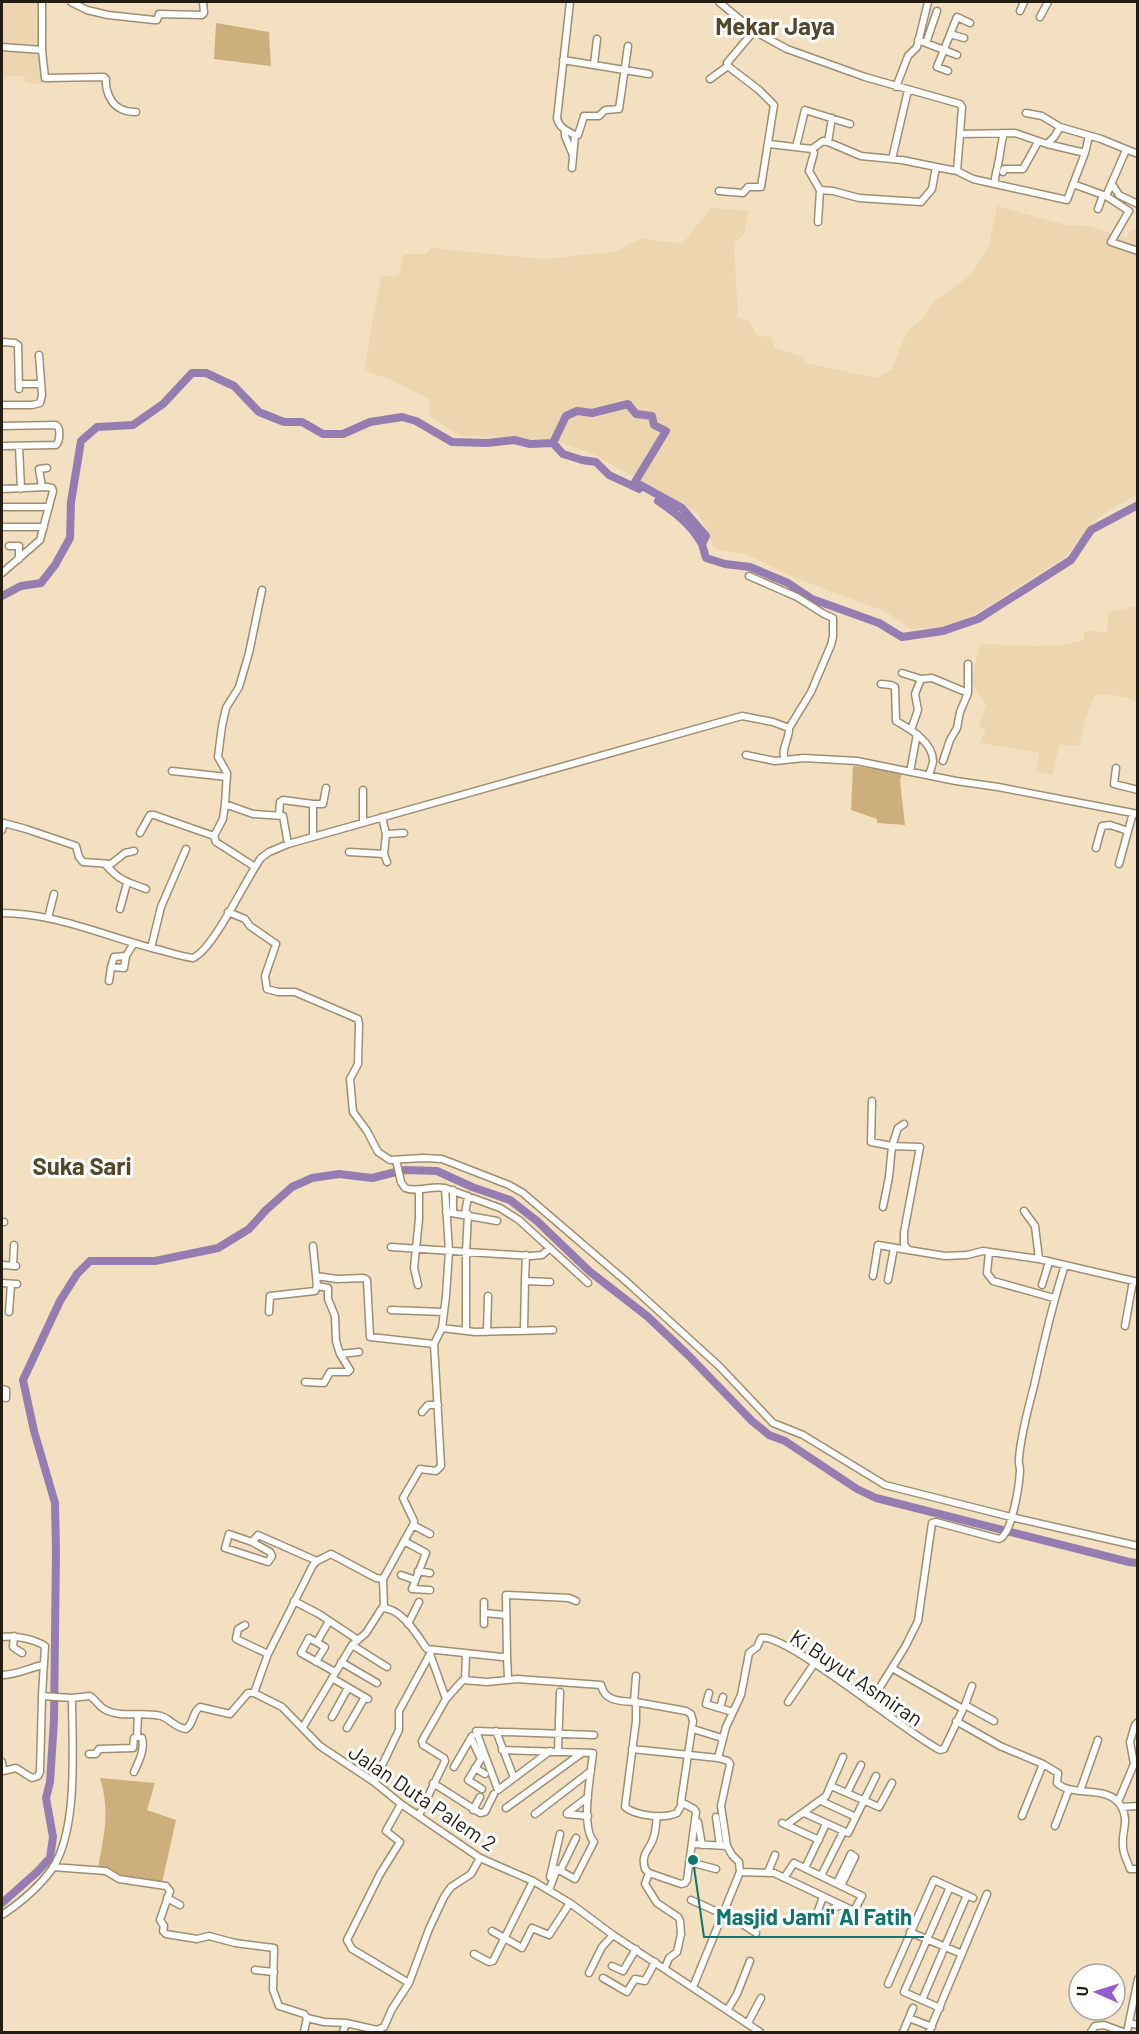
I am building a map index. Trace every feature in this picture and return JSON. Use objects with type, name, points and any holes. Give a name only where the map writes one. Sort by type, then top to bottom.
[{"type":"street","points":[[42,2],[42,50],[46,79],[104,77],[107,93],[118,108],[136,112]]},
{"type":"street","points":[[70,2],[87,10],[108,15],[154,21],[157,20],[159,14],[202,15],[204,13],[203,2]]},
{"type":"street","points":[[570,2],[557,118],[558,123],[565,130],[575,135]]},
{"type":"street","points":[[719,2],[754,31],[787,49],[896,87],[960,104],[962,107],[957,171]]},
{"type":"street","points":[[896,87],[908,56],[915,51],[928,2]]},
{"type":"street","points":[[1020,11],[1024,2]]},
{"type":"street","points":[[1040,17],[1048,2]]},
{"type":"street","points":[[926,43],[937,11]]},
{"type":"street","points":[[948,71],[937,67],[957,18],[970,23]]},
{"type":"street","points":[[710,79],[728,66],[727,63],[754,31]]},
{"type":"street","points":[[950,34],[963,39]]},
{"type":"street","points":[[594,64],[597,39]]},
{"type":"street","points":[[918,40],[957,55]]},
{"type":"street","points":[[572,168],[575,135],[578,135],[584,116],[599,116],[605,110],[618,109],[628,46]]},
{"type":"street","points":[[2,47],[42,50]]},
{"type":"street","points":[[563,60],[649,74]]},
{"type":"street","points":[[719,191],[743,193],[748,187],[761,187],[774,107],[773,103],[728,66]]},
{"type":"street","points":[[892,159],[908,90]]},
{"type":"street","points":[[796,147],[805,110],[850,124]]},
{"type":"street","points":[[1026,113],[1049,119],[1060,127],[1137,154]]},
{"type":"street","points":[[828,142],[832,118]]},
{"type":"street","points":[[1047,144],[1060,127]]},
{"type":"street","points":[[565,130],[573,156]]},
{"type":"street","points":[[995,184],[994,177],[1004,133]]},
{"type":"street","points":[[960,134],[1015,133],[1038,142],[1085,153]]},
{"type":"street","points":[[769,144],[812,149],[820,143],[828,142],[861,156],[892,159],[957,171],[973,179],[1067,200],[1089,136]]},
{"type":"street","points":[[1003,172],[1004,169],[1023,169],[1038,142]]},
{"type":"street","points":[[812,149],[814,153],[809,171],[820,190],[818,222]]},
{"type":"street","points":[[1098,209],[1112,184],[1126,150]]},
{"type":"street","points":[[820,190],[859,198],[919,202],[929,194],[936,167]]},
{"type":"street","points":[[1073,184],[1105,196],[1129,211],[1111,242],[1137,251]]},
{"type":"street","points":[[1112,184],[1119,195],[1137,204]]},
{"type":"street","points":[[2,342],[18,345],[19,387],[41,384]]},
{"type":"street","points":[[2,405],[40,403],[42,395],[39,355]]},
{"type":"street","points":[[2,426],[56,425],[58,427],[57,445],[2,446]]},
{"type":"street","points":[[19,446],[21,489]]},
{"type":"street","points":[[42,487],[39,469],[47,468]]},
{"type":"street","points":[[2,489],[42,487],[53,489],[38,543],[2,573]]},
{"type":"street","points":[[2,507],[49,507]]},
{"type":"street","points":[[2,527],[44,527]]},
{"type":"street","points":[[9,546],[19,546],[19,559]]},
{"type":"street","points":[[749,576],[797,597],[833,618],[833,637],[820,673],[804,707],[789,728],[783,752],[785,759]]},
{"type":"street","points":[[255,867],[216,842],[214,836],[223,819],[227,777],[226,770],[218,757],[222,726],[226,708],[239,687],[262,590]]},
{"type":"street","points":[[945,757],[968,693],[968,664]]},
{"type":"street","points":[[902,673],[921,679],[932,678],[968,693]]},
{"type":"street","points":[[910,772],[918,710],[915,694],[921,679]]},
{"type":"street","points":[[881,684],[895,687],[896,722],[914,732],[930,752],[933,759],[929,775]]},
{"type":"street","points":[[2,913],[48,918],[82,926],[151,948],[188,957],[196,956],[219,930],[255,867],[269,852],[288,844],[742,716],[773,722],[789,728]]},
{"type":"street","points":[[746,755],[775,761],[825,758],[856,761],[1135,813],[1119,864]]},
{"type":"street","points":[[1116,768],[1114,784],[1137,790]]},
{"type":"street","points":[[172,771],[227,777]]},
{"type":"street","points":[[279,816],[280,802],[283,800],[323,804],[326,788]]},
{"type":"street","points":[[363,790],[363,822]]},
{"type":"street","points":[[225,804],[253,814],[284,818],[288,844]]},
{"type":"street","points":[[313,804],[313,837]]},
{"type":"street","points":[[140,833],[152,814],[214,836]]},
{"type":"street","points":[[382,817],[386,834],[384,854],[387,862]]},
{"type":"street","points":[[2,825],[76,846],[83,862],[106,865],[114,863],[125,853],[134,851]]},
{"type":"street","points":[[1096,848],[1101,828],[1104,825],[1128,831]]},
{"type":"street","points":[[386,834],[404,833]]},
{"type":"street","points":[[151,948],[158,917],[186,849]]},
{"type":"street","points":[[349,852],[384,854]]},
{"type":"street","points":[[106,865],[117,878],[146,889]]},
{"type":"street","points":[[120,909],[127,883]]},
{"type":"street","points":[[48,918],[54,894]]},
{"type":"street","points":[[228,912],[245,919],[250,926],[276,943],[265,976],[267,989],[299,993],[358,1019],[358,1064],[350,1079],[353,1112],[367,1131],[378,1152],[397,1163],[423,1158],[442,1159],[509,1185],[523,1193],[720,1367],[773,1423],[803,1436],[885,1485],[1011,1520],[1137,1546]]},
{"type":"street","points":[[111,967],[124,968],[126,957],[134,943]]},
{"type":"street","points":[[109,981],[114,957],[126,957]]},
{"type":"street","points":[[872,1101],[870,1140],[876,1144],[920,1147],[904,1232],[904,1244],[908,1250]]},
{"type":"street","points":[[884,1207],[892,1146],[898,1128],[904,1124]]},
{"type":"street","points":[[397,1163],[401,1182],[405,1188],[419,1190],[433,1187],[445,1188],[500,1208],[513,1216],[588,1283]]},
{"type":"street","points":[[384,1608],[383,1580],[414,1521],[403,1498],[418,1470],[436,1471],[440,1469],[434,1344],[442,1328],[449,1251],[445,1188]]},
{"type":"street","points":[[418,1285],[414,1268],[419,1190]]},
{"type":"street","points":[[453,1190],[453,1212]]},
{"type":"street","points":[[466,1330],[468,1196]]},
{"type":"street","points":[[1024,1211],[1035,1226],[1039,1259]]},
{"type":"street","points":[[446,1212],[497,1221]]},
{"type":"street","points":[[2,1265],[15,1266],[14,1245]]},
{"type":"street","points":[[873,1275],[878,1245],[945,1256],[967,1255],[983,1251],[1039,1259],[1135,1281],[1125,1326]]},
{"type":"street","points":[[268,1312],[270,1296],[315,1292],[317,1286],[313,1246]]},
{"type":"street","points":[[391,1247],[526,1256],[542,1255],[550,1248]]},
{"type":"street","points":[[888,1280],[894,1248]]},
{"type":"street","points":[[989,1252],[987,1273],[993,1281],[1054,1298]]},
{"type":"street","points":[[524,1329],[526,1256]]},
{"type":"street","points":[[1042,1285],[1049,1262]]},
{"type":"street","points":[[870,1703],[906,1647],[918,1621],[932,1523],[936,1522],[999,1539],[1003,1538],[1006,1533],[1011,1520],[1020,1473],[1018,1460],[1024,1431],[1054,1298],[1065,1265]]},
{"type":"street","points":[[316,1276],[367,1280],[370,1337],[434,1344]]},
{"type":"street","points":[[525,1281],[550,1282]]},
{"type":"street","points":[[2,1283],[14,1284],[9,1312]]},
{"type":"street","points":[[304,1382],[324,1383],[331,1372],[349,1371],[350,1366],[340,1354],[335,1337],[335,1316],[328,1299],[328,1288],[317,1286]]},
{"type":"street","points":[[487,1332],[488,1296]]},
{"type":"street","points":[[391,1310],[444,1312]]},
{"type":"street","points":[[442,1328],[487,1332],[524,1329],[553,1330]]},
{"type":"street","points":[[340,1354],[359,1352]]},
{"type":"street","points":[[2,1389],[6,1390],[6,1398],[2,1397]]},
{"type":"street","points":[[422,1412],[428,1405],[438,1406]]},
{"type":"street","points":[[413,1525],[429,1534]]},
{"type":"street","points":[[230,1534],[252,1542],[270,1552],[272,1556],[268,1562],[225,1548],[230,1534]]},
{"type":"street","points":[[252,1542],[255,1537],[259,1536],[317,1561]]},
{"type":"street","points":[[404,1541],[426,1553],[412,1589],[430,1590]]},
{"type":"street","points":[[45,1696],[72,1698],[90,1696],[104,1709],[164,1717],[174,1726],[183,1729],[189,1728],[196,1710],[200,1707],[230,1714],[246,1695],[254,1693],[268,1654],[317,1561],[331,1554],[383,1580]]},
{"type":"street","points":[[424,1557],[432,1558]]},
{"type":"street","points":[[418,1571],[430,1573]]},
{"type":"street","points":[[401,1575],[415,1580]]},
{"type":"street","points":[[508,1679],[505,1597],[508,1594],[569,1598],[576,1601]]},
{"type":"street","points":[[294,1601],[319,1614],[358,1640]]},
{"type":"street","points":[[408,1624],[419,1602]]},
{"type":"street","points":[[484,1602],[484,1624]]},
{"type":"street","points":[[303,1727],[341,1662],[352,1646],[366,1633],[379,1610],[384,1608],[390,1609],[408,1624],[431,1652],[446,1699]]},
{"type":"street","points":[[484,1613],[506,1615]]},
{"type":"street","points":[[317,1642],[328,1623]]},
{"type":"street","points":[[245,1624],[238,1629],[236,1639],[268,1654]]},
{"type":"street","points":[[2,1636],[14,1636],[45,1646],[43,1665],[45,1696],[40,1772],[38,1776],[32,1778],[20,1769],[10,1768],[3,1771],[2,1762]]},
{"type":"street","points":[[14,1636],[13,1647],[22,1653]]},
{"type":"street","points":[[316,1662],[325,1647],[309,1638],[301,1653],[348,1688],[366,1698],[347,1728]]},
{"type":"street","name":"Ki Buyut Asmiran","points":[[718,1758],[722,1738],[741,1695],[749,1653],[757,1647],[761,1638],[775,1640],[814,1664],[915,1736],[941,1751],[944,1749],[972,1686]]},
{"type":"street","points":[[352,1646],[387,1667]]},
{"type":"street","points":[[431,1652],[507,1656]]},
{"type":"street","points":[[374,1782],[399,1730],[399,1711],[431,1652]]},
{"type":"street","points":[[465,1680],[466,1654]]},
{"type":"street","points":[[341,1662],[377,1683]]},
{"type":"street","points":[[788,1701],[814,1664]]},
{"type":"street","points":[[2,1675],[14,1675],[43,1665]]},
{"type":"street","points":[[892,1668],[994,1721]]},
{"type":"street","points":[[419,1815],[445,1759],[422,1743],[446,1699],[465,1680],[487,1682],[508,1679],[601,1685],[607,1698],[635,1702],[686,1711],[692,1718],[693,1729],[682,1803],[677,1813],[657,1816],[625,1807],[636,1721],[635,1702],[636,1676]]},
{"type":"street","points":[[332,1717],[348,1688]]},
{"type":"street","points":[[558,1751],[560,1692]]},
{"type":"street","name":"Jalan Duta Palem 2","points":[[254,1693],[282,1707],[320,1746],[480,1858],[533,1881],[570,1903],[613,1935],[760,2032]]},
{"type":"street","points":[[709,1693],[706,1704],[733,1712]]},
{"type":"street","points":[[720,1708],[723,1697]]},
{"type":"street","points":[[2,1915],[37,1886],[53,1867],[62,1845],[71,1803],[72,1698]]},
{"type":"street","points":[[89,1754],[96,1754],[99,1749],[133,1748],[134,1738],[137,1736],[138,1715]]},
{"type":"street","points":[[956,1722],[1058,1773],[1058,1784],[1069,1789],[1099,1794],[1120,1805],[1137,1806]]},
{"type":"street","points":[[1137,1722],[1130,1742],[1134,1764],[1120,1805],[1126,1824],[1123,1849],[1131,1869],[1137,1869]]},
{"type":"street","points":[[693,1729],[722,1738]]},
{"type":"street","points":[[476,1731],[594,1735]]},
{"type":"street","points":[[454,1767],[476,1731]]},
{"type":"street","points":[[476,1731],[498,1790],[550,1751]]},
{"type":"street","points":[[496,1731],[514,1778]]},
{"type":"street","points":[[134,1772],[141,1757],[143,1744],[142,1738],[137,1736]]},
{"type":"street","points":[[471,1738],[481,1759],[468,1780],[482,1789]]},
{"type":"street","points":[[1080,1791],[1098,1740]]},
{"type":"street","points":[[632,1749],[728,1761],[730,1764],[721,1806],[724,1846]]},
{"type":"street","points":[[502,1750],[593,1753],[588,1797],[588,1835],[594,1842],[575,1879],[557,1869],[548,1890]]},
{"type":"street","points":[[506,1808],[582,1752]]},
{"type":"street","points":[[819,1840],[784,1824],[804,1813],[826,1796],[843,1757]]},
{"type":"street","points":[[1022,1816],[1043,1764]]},
{"type":"street","points":[[847,1793],[861,1766]]},
{"type":"street","points":[[475,1768],[485,1774]]},
{"type":"street","points":[[535,1814],[591,1771]]},
{"type":"street","points":[[804,1813],[849,1833],[876,1776]]},
{"type":"street","points":[[434,1783],[480,1813],[485,1812],[494,1794]]},
{"type":"street","points":[[831,1786],[880,1807],[892,1783]]},
{"type":"street","points":[[1055,1826],[1069,1789]]},
{"type":"street","points":[[473,1810],[480,1797]]},
{"type":"street","points":[[588,1797],[567,1814],[588,1816]]},
{"type":"street","points":[[821,1801],[856,1817]]},
{"type":"street","points":[[657,1816],[653,1840],[643,1858],[645,1869],[649,1874],[683,1884],[687,1880],[696,1810],[682,1803]]},
{"type":"street","points":[[401,1804],[386,1831],[400,1842],[380,1874],[347,1940],[352,1948],[409,1983]]},
{"type":"street","points":[[696,1816],[702,1845]]},
{"type":"street","points":[[693,1987],[740,1872],[740,1862],[724,1846],[716,1817]]},
{"type":"street","points":[[805,1868],[826,1824]]},
{"type":"street","points":[[821,1876],[843,1832]]},
{"type":"street","points":[[548,1890],[560,1834]]},
{"type":"street","points":[[560,1871],[573,1838]]},
{"type":"street","points":[[693,1844],[724,1846]]},
{"type":"street","points":[[768,1872],[775,1855]]},
{"type":"street","points":[[53,1867],[106,1870],[119,1879],[165,1886],[170,1891],[160,1920],[165,1934],[197,1939],[209,1936],[273,1948],[273,1990],[279,2006],[304,2014],[307,2018],[324,2022],[382,2029],[409,1983],[429,1929],[444,1897],[451,1887],[471,1874],[480,1858]]},
{"type":"street","points":[[689,1862],[716,1869]]},
{"type":"street","points":[[740,1872],[768,1872],[853,1910],[862,1896],[792,1863],[784,1878]]},
{"type":"street","points":[[649,1874],[645,1884],[654,1899],[680,1921],[681,1934],[677,1952],[669,1958],[664,1968]]},
{"type":"street","points":[[888,1984],[934,1880],[951,1887],[970,1896],[922,2000]]},
{"type":"street","points":[[474,1953],[492,1962],[533,1881]]},
{"type":"street","points":[[940,2008],[904,1992],[951,1887]]},
{"type":"street","points":[[909,2018],[931,2030],[987,1894]]},
{"type":"street","points":[[823,1897],[816,1916],[841,1905]]},
{"type":"street","points":[[167,1899],[180,1905]]},
{"type":"street","points":[[691,1900],[756,1933]]},
{"type":"street","points":[[492,1931],[522,1948],[532,1928],[548,1936],[570,1903]]},
{"type":"street","points":[[910,1932],[962,1954]]},
{"type":"street","points":[[589,1972],[602,1947],[613,1935]]},
{"type":"street","points":[[612,1966],[622,1971],[636,1949]]},
{"type":"street","points":[[728,2009],[737,1994],[750,1960]]},
{"type":"street","points":[[603,1978],[627,1992],[635,1979],[645,1981],[655,1962]]},
{"type":"street","points":[[255,1970],[274,1972]]},
{"type":"street","points":[[611,1983],[617,1972]]},
{"type":"street","points":[[1091,2032],[1095,2026],[1100,2024],[1125,2032],[1129,2023],[1137,1979]]},
{"type":"street","points":[[748,2023],[761,1998]]},
{"type":"street","points":[[903,2032],[913,2008]]},
{"type":"street","points":[[304,2032],[307,2018]]},
{"type":"street","points":[[343,2032],[346,2023]]},
{"type":"street","points":[[1129,2023],[1137,2025]]},
{"type":"shaded area","points":[[2,2],[41,2],[47,75],[41,84],[26,83],[23,76],[2,77]]},
{"type":"shaded area","points":[[216,23],[269,32],[271,66],[214,59]]},
{"type":"shaded area","points":[[997,206],[1066,225],[1090,226],[1126,238],[1132,229],[1137,230],[1137,494],[1098,518],[1064,558],[977,613],[943,628],[911,629],[886,612],[793,577],[745,554],[715,549],[698,513],[591,453],[551,440],[460,435],[429,416],[429,399],[396,382],[364,370],[381,275],[398,277],[404,254],[426,254],[431,248],[544,259],[613,252],[642,238],[682,244],[711,208],[749,211],[744,234],[734,243],[738,317],[749,321],[757,335],[772,337],[775,348],[803,357],[805,363],[876,378],[892,369],[906,333],[925,316],[934,301],[971,275],[989,245]]},
{"type":"shaded area","points":[[1137,606],[1137,702],[1125,697],[1099,694],[1094,697],[1079,746],[1060,745],[1052,775],[1036,771],[1039,753],[979,743],[986,729],[979,727],[986,705],[971,681],[980,644],[1037,646],[1062,645],[1084,640],[1084,631],[1107,632],[1108,612]]},
{"type":"shaded area","points":[[853,766],[902,772],[900,781],[905,825],[877,823],[877,819],[851,810]]},
{"type":"shaded area","points":[[100,1778],[155,1783],[147,1810],[176,1820],[161,1887],[97,1874],[105,1815]]},
{"type":"waterway","points":[[2,596],[21,586],[41,583],[55,565],[70,538],[71,502],[81,441],[97,427],[133,425],[163,404],[192,373],[206,373],[234,386],[259,412],[284,422],[302,422],[323,434],[343,434],[370,422],[402,417],[416,421],[452,442],[487,443],[514,440],[530,444],[553,443],[566,416],[577,411],[592,413],[628,404],[636,414],[652,416],[654,425],[666,431],[635,482],[682,508],[706,536],[702,544],[706,558],[725,564],[750,567],[788,583],[812,599],[879,623],[902,637],[943,631],[978,619],[1071,560],[1091,530],[1138,505]]},
{"type":"waterway","points":[[553,443],[563,454],[596,462],[609,475],[639,489]]},
{"type":"waterway","points":[[658,501],[683,520],[702,544]]},
{"type":"waterway","points":[[2,1903],[50,1858],[53,1837],[46,1798],[50,1782],[54,1720],[55,1503],[34,1431],[23,1380],[60,1301],[77,1274],[90,1261],[155,1261],[218,1248],[249,1229],[292,1187],[312,1178],[339,1174],[372,1178],[404,1170],[437,1171],[472,1187],[510,1200],[537,1221],[589,1271],[647,1316],[752,1421],[769,1435],[785,1441],[857,1489],[876,1498],[1138,1563]]},
{"type":"place","name":"Masjid Jami' Al Fatih","points":[[693,1860]]},
{"type":"district","name":"Mekar Jaya","points":[[775,25]]},
{"type":"district","name":"Suka Sari","points":[[82,1165]]}]
